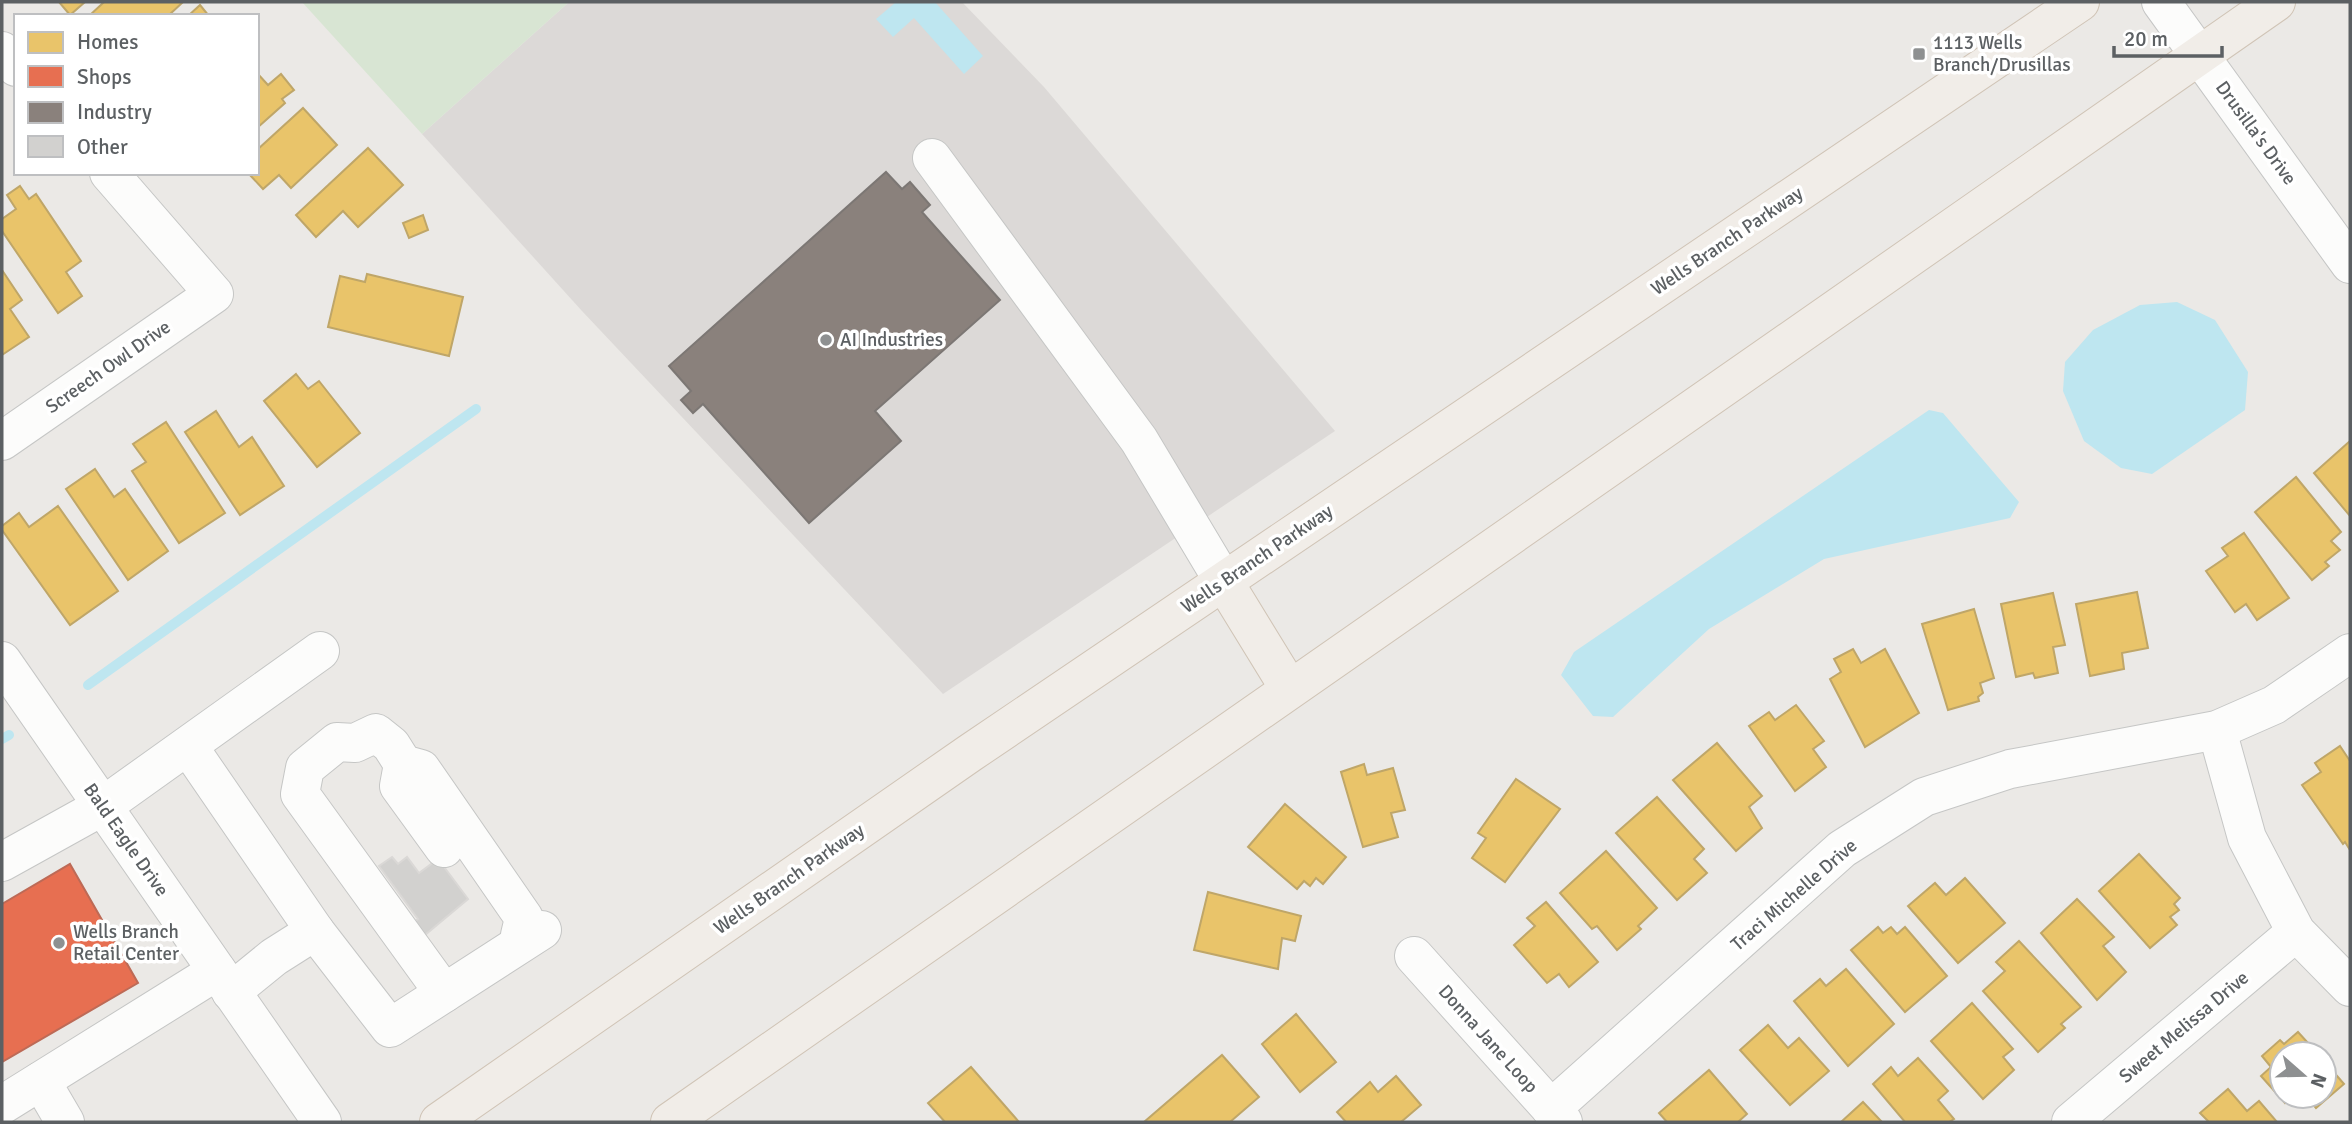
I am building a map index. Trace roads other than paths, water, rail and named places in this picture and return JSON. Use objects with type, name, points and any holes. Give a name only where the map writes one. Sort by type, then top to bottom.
[{"type":"main road","name":"Wells Branch Parkway","points":[[439,1122],[970,753],[2080,2]]},
{"type":"main road","points":[[670,1122],[2276,2]]},
{"type":"main road","points":[[1224,582],[1289,688]]},
{"type":"street","name":"Drusilla's Drive","points":[[2161,2],[2350,264]]},
{"type":"street","points":[[2,51],[14,65]]},
{"type":"street","points":[[932,158],[1139,440],[1224,582]]},
{"type":"street","name":"Screech Owl Drive","points":[[2,441],[214,294],[111,175]]},
{"type":"street","points":[[2,862],[103,806],[320,651]]},
{"type":"street","name":"Traci Michelle Drive","points":[[1557,1116],[1842,849],[1924,797],[2010,769],[2217,730],[2274,705],[2350,653]]},
{"type":"street","name":"Bald Eagle Drive","points":[[2,661],[322,1122]]},
{"type":"street","points":[[2217,730],[2247,838],[2296,932],[2350,987]]},
{"type":"street","points":[[188,746],[315,931],[390,1028],[444,993],[529,936],[506,931],[399,786],[403,764],[391,745],[376,733],[355,743],[349,765],[319,786],[303,783],[300,794],[444,993]]},
{"type":"street","points":[[2,1105],[224,981],[274,957],[315,931]]},
{"type":"street","name":"Sweet Melissa Drive","points":[[2071,1122],[2296,932]]},
{"type":"street","name":"Donna Jane Loop","points":[[1414,956],[1557,1116]]},
{"type":"street","points":[[41,1081],[65,1122]]},
{"type":"water","points":[[896,2],[935,2],[983,56],[964,74],[914,18],[893,37],[876,19]]},
{"type":"water","points":[[2177,302],[2215,320],[2248,372],[2245,410],[2152,474],[2121,468],[2084,441],[2063,391],[2065,362],[2093,330],[2140,305]]},
{"type":"water","points":[[1929,410],[1943,413],[2019,502],[2010,518],[1824,559],[1709,629],[1613,717],[1593,716],[1561,675],[1574,652]]},
{"type":"waterway","points":[[88,685],[476,409]]},
{"type":"waterway","points":[[2,739],[9,735]]},
{"type":"place","name":"1113 Wells Branch/Drusillas","points":[[1919,54]]},
{"type":"place","name":"AI Industries","points":[[826,340]]},
{"type":"place","name":"Wells Branch Retail Center","points":[[59,943]]}]
